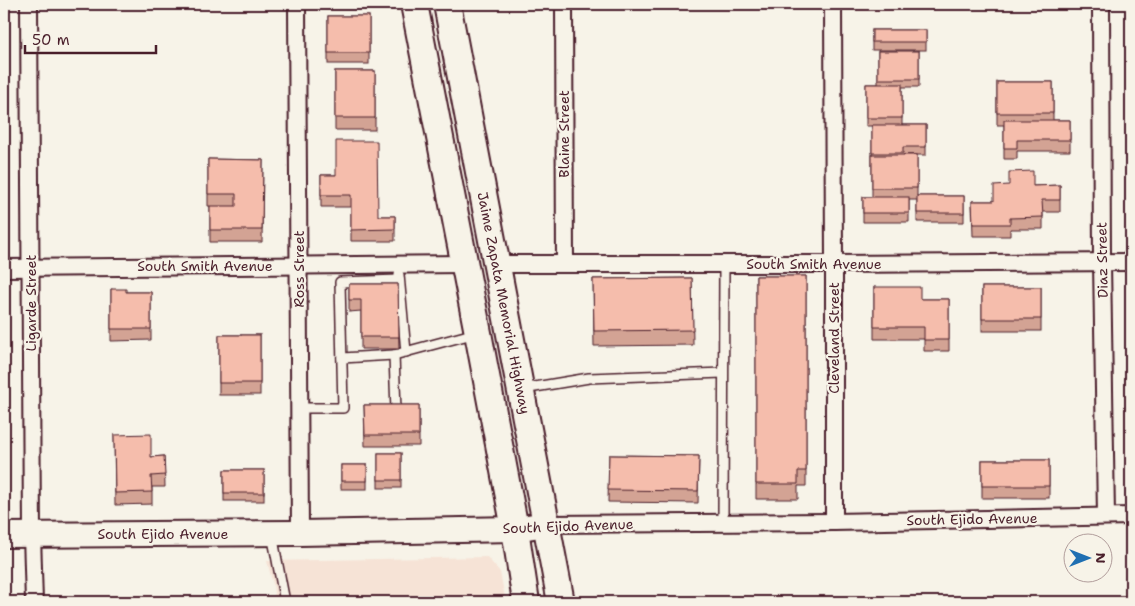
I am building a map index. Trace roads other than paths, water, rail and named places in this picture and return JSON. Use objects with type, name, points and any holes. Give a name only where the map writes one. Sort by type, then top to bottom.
[{"type":"main road","points":[[414,4],[515,529],[526,602]]},
{"type":"main road","points":[[421,4],[432,19],[441,50],[477,234],[497,264]]},
{"type":"main road","name":"Jaime Zapata Memorial Highway","points":[[447,4],[560,602]]},
{"type":"main road","name":"South Ejido Avenue","points":[[4,536],[300,534],[515,529],[546,524]]},
{"type":"street","name":"Ligarde Street","points":[[29,4],[34,602]]},
{"type":"street","name":"Ross Street","points":[[297,4],[300,534]]},
{"type":"street","name":"Blaine Street","points":[[564,4],[565,264]]},
{"type":"street","name":"Cleveland Street","points":[[833,4],[834,522]]},
{"type":"street","name":"Diaz Street","points":[[1101,4],[1102,262],[1106,516]]},
{"type":"street","name":"South Smith Avenue","points":[[497,264],[1131,262]]},
{"type":"street","name":"South Smith Avenue","points":[[4,268],[299,266],[399,272],[465,264]]},
{"type":"street","name":"South Ejido Avenue","points":[[546,524],[834,522],[1131,516]]},
{"type":"lane","points":[[723,522],[724,264]]},
{"type":"lane","points":[[300,408],[343,408],[340,282],[399,272],[406,352]]},
{"type":"lane","points":[[342,358],[394,355],[478,333]]},
{"type":"lane","points":[[394,355],[396,411]]},
{"type":"lane","points":[[520,389],[589,378],[724,372]]},
{"type":"lane","points":[[272,534],[285,602]]}]
